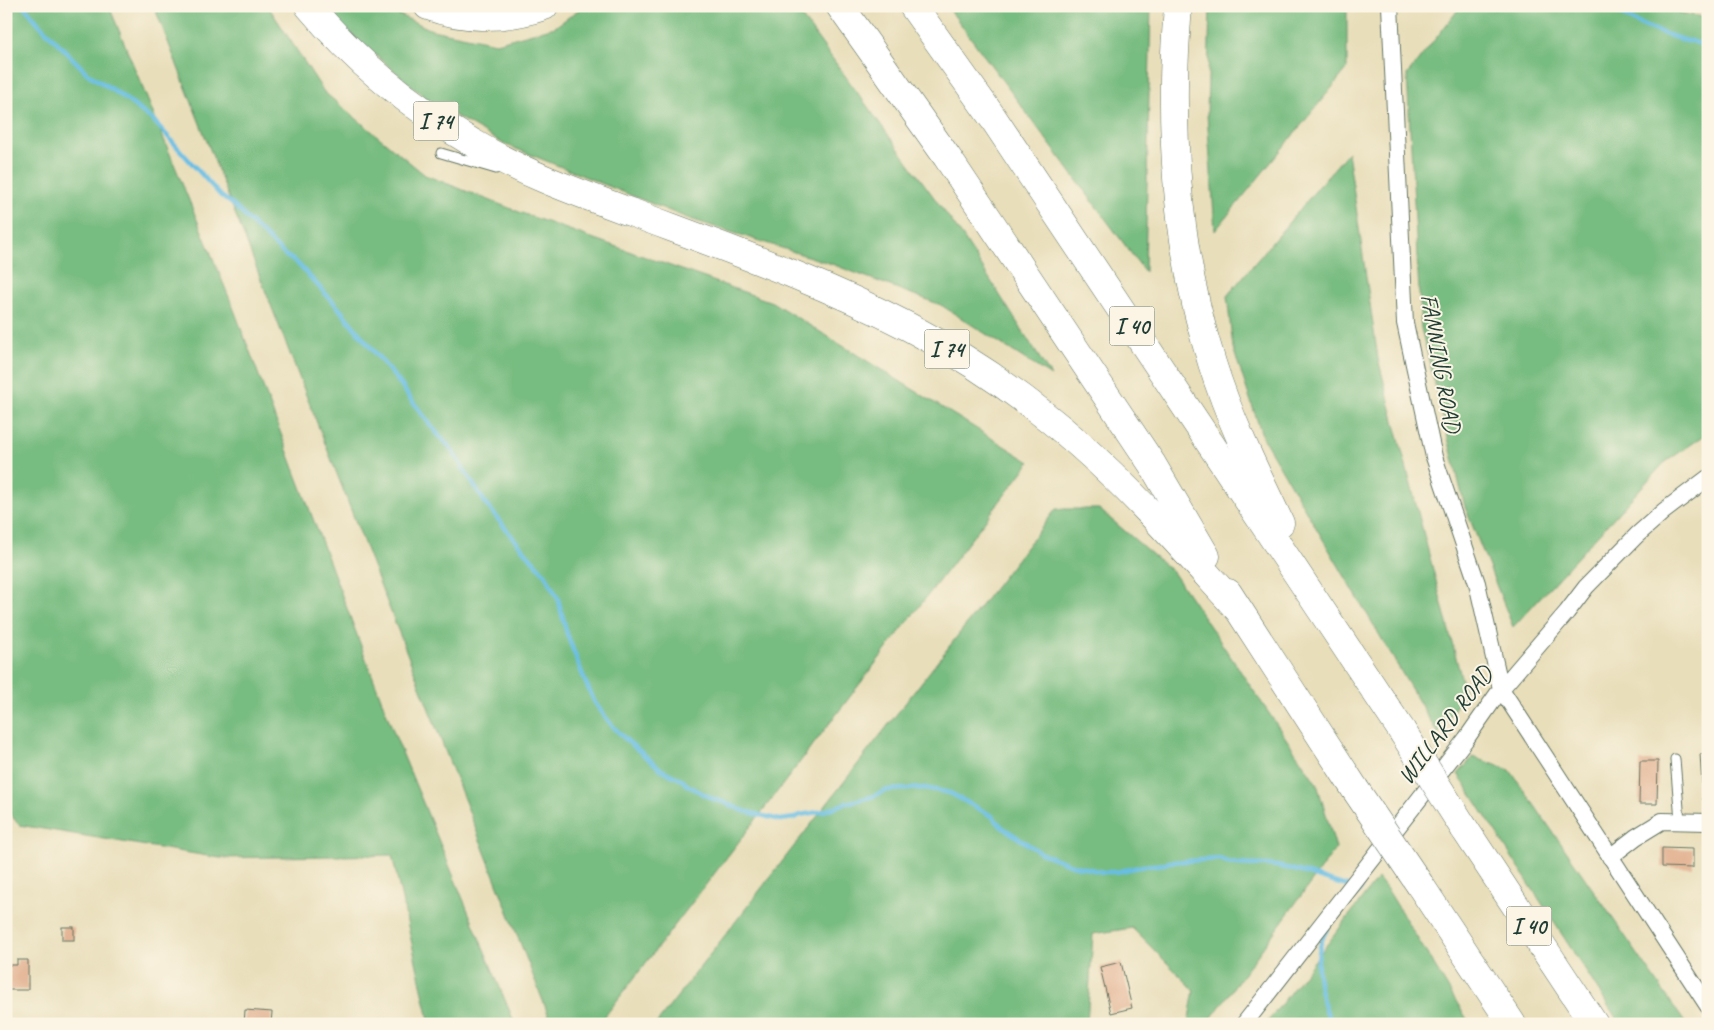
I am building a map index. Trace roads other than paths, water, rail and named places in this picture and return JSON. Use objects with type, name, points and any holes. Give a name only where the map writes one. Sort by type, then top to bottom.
[{"type":"highway","name":"I 74","points":[[309,6],[361,61],[400,95],[474,145],[514,165],[589,196],[833,291],[908,327],[964,358],[1035,409],[1081,446],[1158,522],[1237,608]]},
{"type":"highway","points":[[428,6],[454,13],[506,16],[524,13],[544,6]]},
{"type":"highway","name":"I 40","points":[[840,6],[946,156],[1146,456],[1237,608],[1512,1024]]},
{"type":"highway","name":"I 40","points":[[913,6],[993,118],[1347,648],[1594,1024]]},
{"type":"highway","points":[[1178,6],[1174,86],[1176,165],[1184,239],[1197,308],[1212,363],[1233,422],[1287,536],[1347,648]]},
{"type":"street","name":"FANNING ROAD","points":[[1390,6],[1405,323],[1434,457],[1477,583],[1501,688],[1708,1006]]},
{"type":"street","name":"WILLARD ROAD","points":[[1244,1024],[1466,739],[1501,688],[1610,561],[1664,511],[1708,478]]},
{"type":"street","points":[[1610,857],[1636,837],[1662,821],[1708,822]]},
{"type":"lane","points":[[441,153],[589,196]]},
{"type":"lane","points":[[1676,759],[1680,821]]},
{"type":"waterway","points":[[24,6],[88,74],[119,94],[154,121],[221,196],[231,203],[286,256],[296,262],[337,306],[449,446],[486,504],[545,574],[558,599],[567,634],[595,703],[625,739],[662,770],[713,799],[744,811],[780,820],[824,811],[871,797],[887,790],[925,788],[950,793],[992,816],[1002,827],[1041,853],[1072,865],[1103,872],[1116,872],[1169,862],[1220,859],[1233,863],[1286,868],[1347,886]]},
{"type":"waterway","points":[[1609,6],[1627,18],[1646,27],[1708,47]]},
{"type":"waterway","points":[[1349,901],[1361,889]]},
{"type":"waterway","points":[[1327,929],[1319,952],[1318,976],[1323,1001],[1332,1024]]}]
